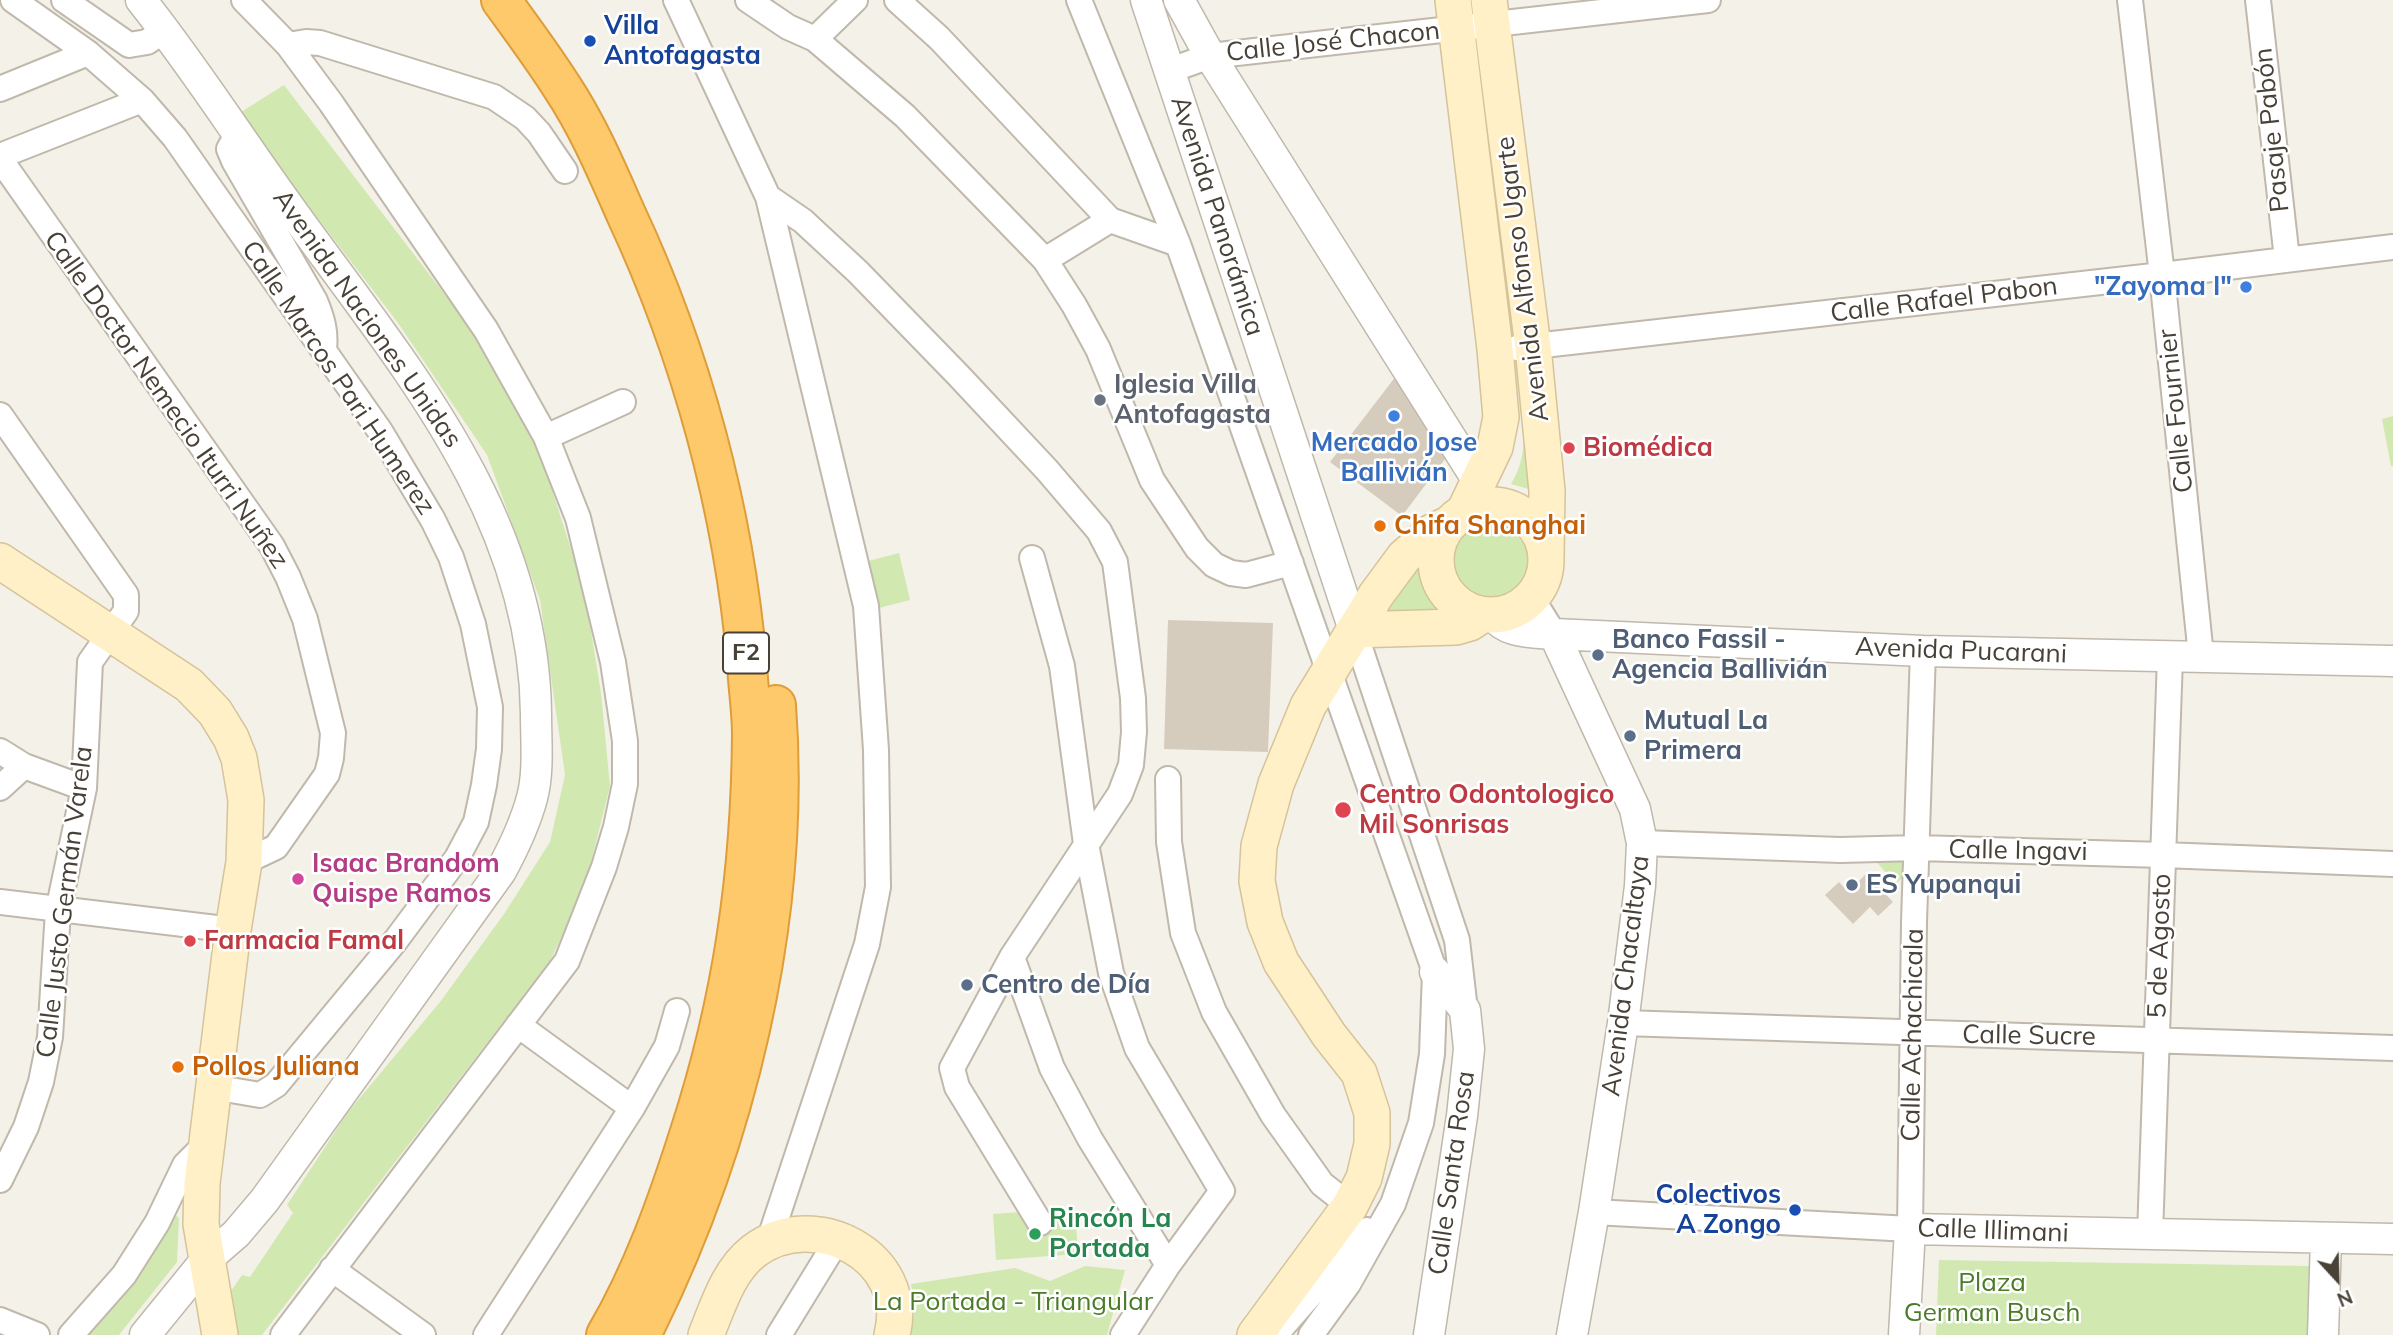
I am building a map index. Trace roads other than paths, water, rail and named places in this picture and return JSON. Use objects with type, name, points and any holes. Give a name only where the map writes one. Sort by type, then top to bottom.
[{"type":"highway","name":"F2","points":[[501,0],[564,89],[586,130],[646,256],[676,334],[698,404],[732,549],[744,635],[752,731],[748,839],[741,922],[708,1078],[639,1270],[606,1335]]},
{"type":"highway","name":"F2","points":[[529,0],[580,74],[628,166],[697,326],[723,399],[755,530],[771,631],[778,757],[778,839],[770,925],[734,1088],[702,1195],[666,1285],[641,1335]]},
{"type":"main road","name":"Avenida Alfonso Ugarte","points":[[1491,12],[1533,347],[1547,491],[1546,558]]},
{"type":"main road","name":"Avenida Alfonso Ugarte","points":[[1455,14],[1501,417],[1495,447],[1464,505]]},
{"type":"main road","points":[[1464,505],[1439,541],[1435,563],[1437,573],[1446,593],[1453,601],[1462,608],[1488,615]]},
{"type":"main road","points":[[1255,1335],[1350,1206],[1364,1178],[1371,1144],[1372,1113],[1359,1073],[1329,1035],[1281,962],[1265,922],[1257,881],[1259,846],[1276,783],[1308,706],[1354,630],[1376,595],[1404,557],[1464,505],[1504,507],[1522,515],[1541,539],[1546,558],[1542,579],[1531,597],[1514,610],[1456,626],[1354,630]]},
{"type":"main road","points":[[0,561],[189,685],[215,712],[231,738],[239,758],[246,800],[244,862],[205,1145],[201,1224],[220,1335]]},
{"type":"main road","points":[[706,1335],[735,1271],[753,1252],[769,1241],[790,1234],[811,1233],[835,1239],[870,1258],[885,1276],[894,1295],[896,1320],[892,1335]]},
{"type":"street","name":"Calle Marcos Pari Humerez","points":[[13,0],[88,53],[142,100],[175,138],[380,430],[452,557],[473,624],[487,695],[489,749],[476,822],[457,858],[379,960],[276,1085],[260,1095],[213,1087]]},
{"type":"street","points":[[64,0],[129,45],[148,42],[165,30]]},
{"type":"street","name":"Avenida Naciones Unidas","points":[[141,0],[428,398],[473,474],[504,545],[527,623],[536,687],[533,796],[520,837],[501,871],[264,1201],[236,1234],[206,1260],[145,1335]]},
{"type":"street","points":[[244,0],[288,45],[331,103],[486,330],[546,437],[578,518],[614,662],[625,741],[625,784],[604,867],[567,961],[283,1335]]},
{"type":"street","points":[[676,0],[768,197],[866,606],[876,750],[878,887],[867,944],[769,1241]]},
{"type":"street","points":[[748,0],[788,27],[815,39],[905,116],[1045,260],[1098,349],[1152,480],[1197,548],[1214,565],[1231,573],[1247,575],[1291,563]]},
{"type":"street","points":[[815,39],[855,0]]},
{"type":"street","points":[[897,0],[939,38],[1110,220],[1178,244]]},
{"type":"street","points":[[1079,0],[1178,244],[1434,972],[1465,1010]]},
{"type":"street","name":"Avenida Panorámica","points":[[1146,0],[1354,630]]},
{"type":"street","name":"Avenida Panorámica","points":[[1180,0],[1464,505]]},
{"type":"street","points":[[1491,12],[1708,0]]},
{"type":"street","name":"Calle Fournier","points":[[2130,0],[2162,275],[2201,656]]},
{"type":"street","name":"Pasaje Pabón","points":[[2258,0],[2287,259]]},
{"type":"street","name":"Calle José Chacon","points":[[1168,71],[1210,56],[1455,14],[1491,12]]},
{"type":"street","points":[[288,45],[320,43],[494,97],[525,118],[539,133],[565,171]]},
{"type":"street","points":[[0,89],[88,53]]},
{"type":"street","points":[[0,158],[142,100]]},
{"type":"street","points":[[237,135],[229,149],[233,161],[318,309],[326,334],[324,350]]},
{"type":"street","name":"Calle Doctor Nemecio Iturri Nuñez","points":[[0,158],[272,546],[305,620],[333,733],[327,774],[275,847],[244,862]]},
{"type":"street","points":[[768,197],[803,221],[849,264],[959,376],[1099,531],[1115,562],[1135,732],[1130,765],[1120,793],[1012,957],[952,1068],[957,1087],[1040,1223]]},
{"type":"street","points":[[1045,260],[1110,220]]},
{"type":"street","name":"Calle Rafael Pabon","points":[[1495,349],[1533,347],[2393,247]]},
{"type":"street","points":[[546,437],[623,402]]},
{"type":"street","name":"Calle Justo Germán Varela","points":[[0,415],[126,595],[126,611],[90,662],[84,788],[58,911],[50,1037],[41,1082],[26,1127],[0,1180]]},
{"type":"street","points":[[1032,558],[1062,666],[1086,844],[1111,973],[1137,1048],[1222,1191],[1168,1265],[1123,1335]]},
{"type":"street","name":"Avenida Chacaltaya","points":[[1531,597],[1554,634],[1635,809],[1642,843],[1640,886],[1623,1023],[1572,1335]]},
{"type":"street","name":"Avenida Pucarani","points":[[1488,615],[1509,629],[1554,634],[1923,651],[2393,661]]},
{"type":"street","name":"Calle Santa Rosa","points":[[1354,630],[1457,940],[1465,1010],[1469,1049],[1462,1116],[1429,1335]]},
{"type":"street","name":"Calle Achachicala","points":[[1904,1335],[1910,1229],[1914,922],[1923,651]]},
{"type":"street","name":"5 de Agosto","points":[[2150,1235],[2170,657]]},
{"type":"street","points":[[0,751],[24,766],[84,788]]},
{"type":"street","points":[[0,788],[24,766]]},
{"type":"street","points":[[1168,779],[1169,842],[1183,933],[1214,1012],[1273,1115],[1322,1184],[1350,1206]]},
{"type":"street","name":"Calle Ingavi","points":[[1642,843],[1840,849],[1917,848],[2393,864]]},
{"type":"street","points":[[0,902],[233,930]]},
{"type":"street","points":[[1012,957],[1052,1068],[1090,1139],[1168,1265]]},
{"type":"street","points":[[1311,1335],[1348,1284],[1393,1204],[1421,1123],[1432,1054],[1434,972]]},
{"type":"street","points":[[486,1335],[632,1108],[667,1046],[677,1011]]},
{"type":"street","name":"Calle Sucre","points":[[1623,1023],[2393,1048]]},
{"type":"street","points":[[518,1025],[632,1108]]},
{"type":"street","points":[[71,1335],[124,1275],[157,1223],[185,1165],[205,1145]]},
{"type":"street","points":[[1271,1335],[1393,1204]]},
{"type":"street","name":"Calle Illimani","points":[[1594,1212],[1910,1229],[2326,1240],[2393,1239]]},
{"type":"street","points":[[779,1335],[830,1252],[835,1239]]},
{"type":"street","points":[[2323,1335],[2326,1240]]},
{"type":"street","points":[[332,1269],[423,1335]]},
{"type":"street","points":[[0,1320],[37,1335]]},
{"type":"place","name":"Villa Antofagasta","points":[[590,41]]},
{"type":"place","name":"\"Zayoma I\"","points":[[2246,287]]},
{"type":"place","name":"Iglesia Villa Antofagasta","points":[[1100,400]]},
{"type":"place","name":"Mercado Jose Ballivián","points":[[1394,416]]},
{"type":"place","name":"Biomédica","points":[[1569,448]]},
{"type":"place","name":"Chifa Shanghai","points":[[1380,526]]},
{"type":"place","name":"Banco Fassil - Agencia Ballivián","points":[[1598,655]]},
{"type":"place","name":"Mutual La Primera","points":[[1630,736]]},
{"type":"place","name":"Centro Odontologico Mil Sonrisas","points":[[1343,810]]},
{"type":"place","name":"Isaac Brandom Quispe Ramos","points":[[298,879]]},
{"type":"place","name":"ES Yupanqui","points":[[1852,885]]},
{"type":"place","name":"Farmacia Famal","points":[[190,941]]},
{"type":"place","name":"Centro de Día","points":[[967,985]]},
{"type":"place","name":"Pollos Juliana","points":[[178,1067]]},
{"type":"place","name":"Colectivos A Zongo","points":[[1795,1210]]},
{"type":"place","name":"Rincón La Portada","points":[[1035,1234]]},
{"type":"park label","name":"Plaza German Busch","points":[[1992,1298]]},
{"type":"park label","name":"La Portada - Triangular","points":[[1013,1302]]}]
